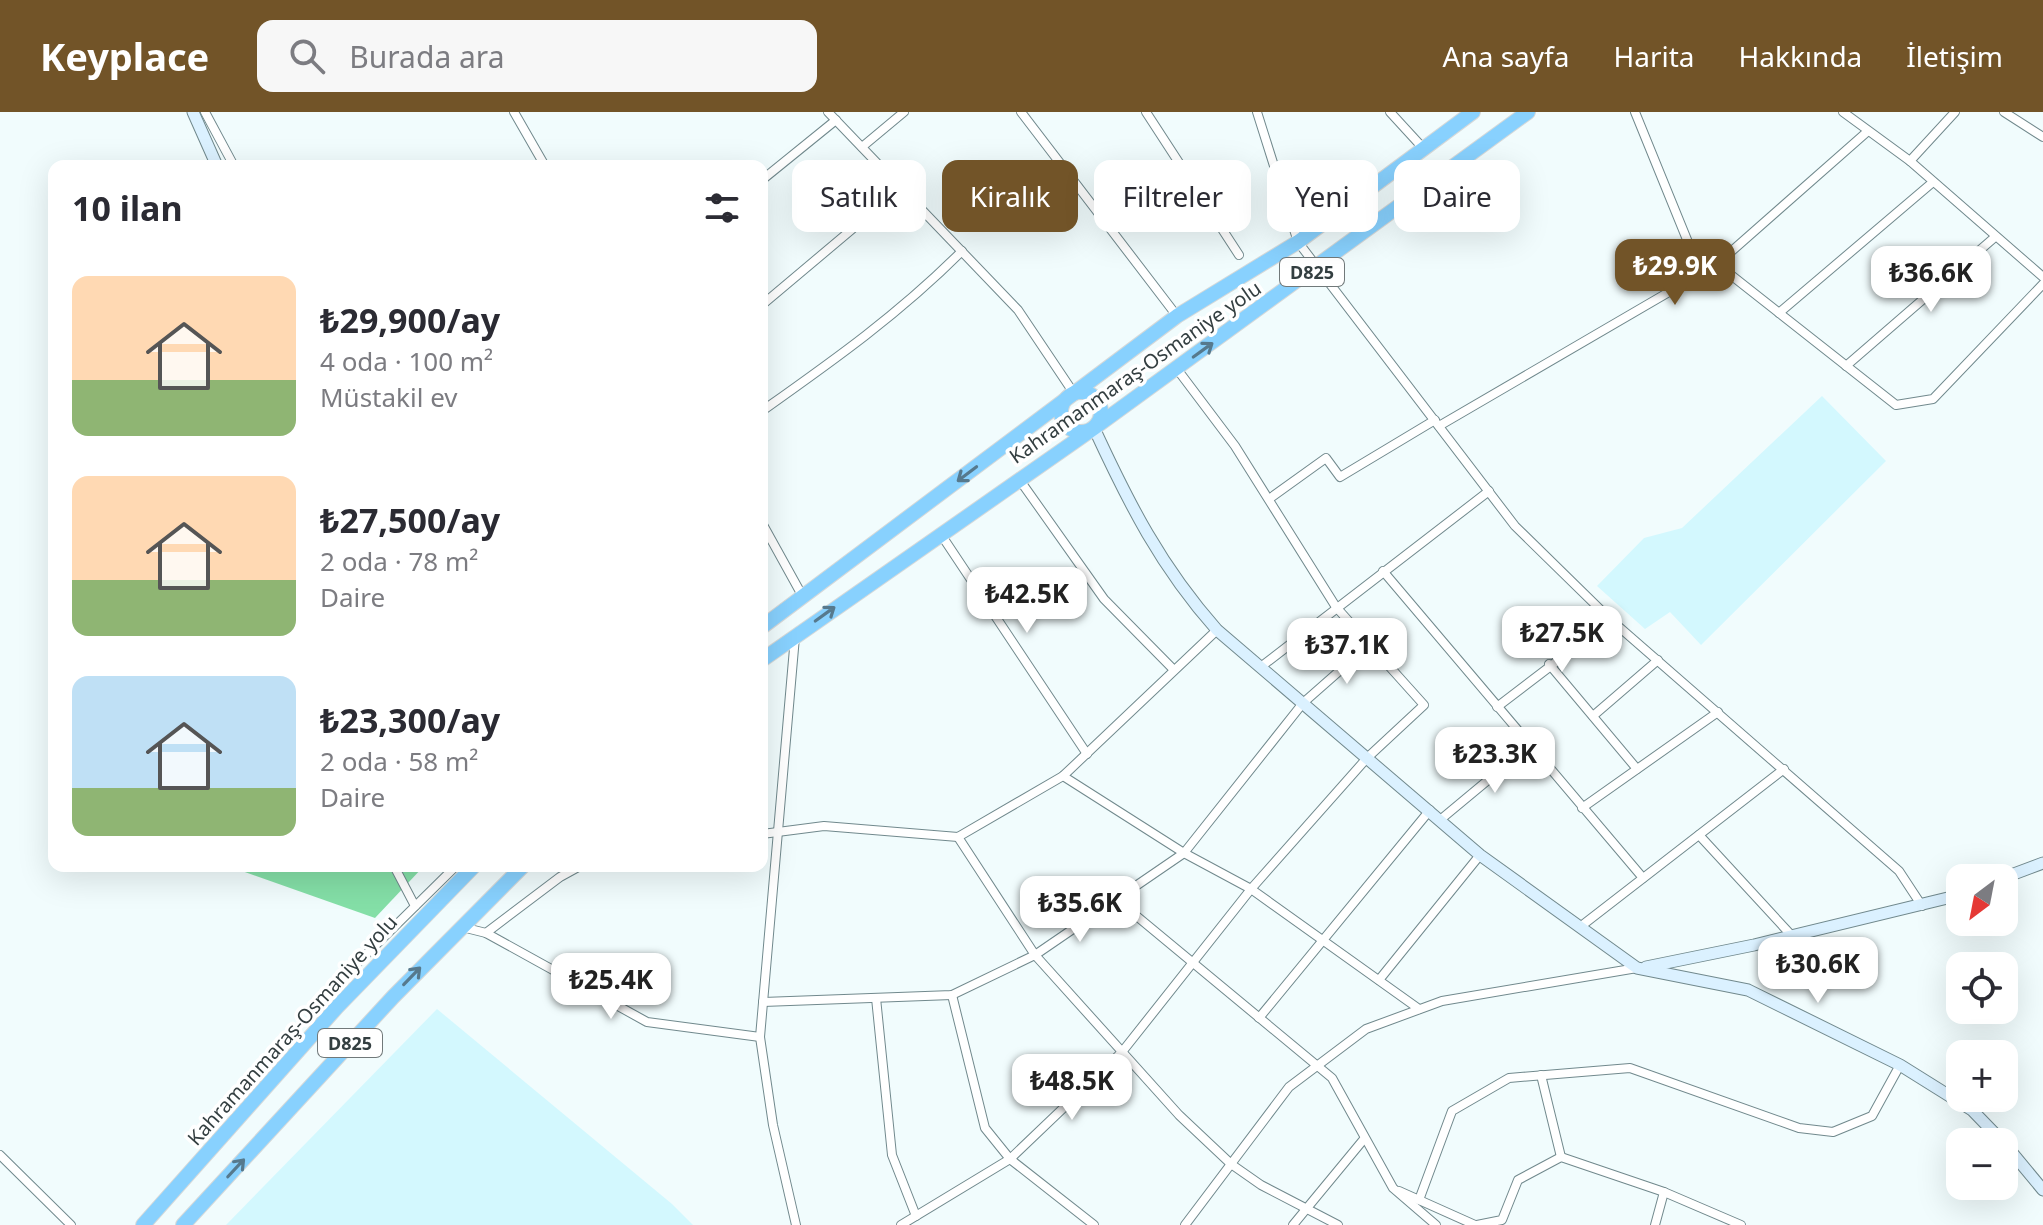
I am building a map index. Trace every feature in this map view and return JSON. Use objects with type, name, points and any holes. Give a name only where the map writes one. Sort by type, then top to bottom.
[{"type":"highway","name":"Kahramanmaraş-Osmaniye yolu","points":[[768,623],[1177,316],[1298,242],[1473,112]]},
{"type":"highway","name":"Kahramanmaraş-Osmaniye yolu","points":[[768,656],[1177,369],[1528,112]]},
{"type":"highway","points":[[1086,393],[1096,400],[1100,418],[1091,430],[1074,430],[1064,422],[1062,409],[1071,395],[1086,393]]},
{"type":"highway","name":"Kahramanmaraş-Osmaniye yolu","points":[[143,1225],[337,1007],[468,872]]},
{"type":"highway","name":"D825","points":[[183,1225],[393,997],[517,872]]},
{"type":"street","points":[[193,112],[214,160]]},
{"type":"street","points":[[205,112],[231,160]]},
{"type":"street","points":[[514,112],[542,160]]},
{"type":"street","points":[[828,112],[874,160]]},
{"type":"street","points":[[862,147],[904,112]]},
{"type":"street","points":[[1146,112],[1239,255]]},
{"type":"street","points":[[1257,112],[1298,242],[1515,526],[1611,620],[1899,871],[1922,906]]},
{"type":"street","points":[[1390,112],[1423,148]]},
{"type":"street","points":[[1635,112],[1701,274]]},
{"type":"street","points":[[1843,112],[1910,161],[2043,277]]},
{"type":"street","points":[[1910,161],[1955,112]]},
{"type":"street","points":[[2004,112],[2043,137]]},
{"type":"street","points":[[1023,113],[1177,316]]},
{"type":"street","points":[[768,175],[836,120]]},
{"type":"street","points":[[1269,499],[1326,458],[1340,477],[1701,274],[1717,264],[1868,131]]},
{"type":"street","points":[[1779,313],[1933,182]]},
{"type":"street","points":[[926,214],[1018,310],[1071,395]]},
{"type":"street","points":[[768,300],[849,232]]},
{"type":"street","points":[[1846,366],[1995,237]]},
{"type":"street","points":[[768,407],[881,326],[962,251]]},
{"type":"street","points":[[1717,264],[1896,405],[1933,399],[2043,284]]},
{"type":"street","points":[[901,1225],[1010,1159],[1122,1052],[1251,889],[1367,758],[1424,705],[1336,607],[1269,499],[1177,369]]},
{"type":"street","points":[[1091,430],[1149,540],[1181,590],[1217,630],[1480,855],[1637,968],[1748,990],[1900,1065],[1972,1110],[1990,1128]]},
{"type":"street","points":[[1018,479],[1104,599],[1174,670]]},
{"type":"street","points":[[1262,666],[1489,491]]},
{"type":"street","points":[[940,533],[1087,754]]},
{"type":"street","points":[[768,534],[803,597]]},
{"type":"street","points":[[1383,571],[1643,878]]},
{"type":"street","points":[[1497,707],[1549,664],[1611,620]]},
{"type":"street","points":[[768,833],[824,826],[958,837],[1063,776],[1217,630]]},
{"type":"street","points":[[795,636],[760,1037],[773,1125],[796,1225]]},
{"type":"street","points":[[763,1002],[952,995],[1035,955],[1184,853],[1303,703],[1370,644]]},
{"type":"street","points":[[1593,716],[1658,660]]},
{"type":"street","points":[[1549,664],[1637,769]]},
{"type":"street","points":[[1582,808],[1718,712]]},
{"type":"street","points":[[1440,820],[1529,746]]},
{"type":"street","points":[[1580,927],[1784,769]]},
{"type":"street","points":[[1063,776],[1184,853],[1251,889],[1325,938],[1419,1009]]},
{"type":"street","points":[[1259,1018],[1430,810]]},
{"type":"street","points":[[1699,835],[1792,936]]},
{"type":"street","points":[[958,837],[1035,955],[1179,1115],[1231,1164],[1338,1225]]},
{"type":"street","points":[[1379,980],[1480,855]]},
{"type":"street","points":[[2018,872],[2043,863]]},
{"type":"street","points":[[397,872],[415,906]]},
{"type":"street","points":[[324,996],[450,872]]},
{"type":"street","points":[[486,933],[572,872]]},
{"type":"street","points":[[1116,899],[1319,1064],[1332,1078],[1393,1188],[1436,1225]]},
{"type":"street","points":[[1185,1225],[1289,1087],[1366,1029],[1442,1001],[1637,968],[1792,936],[1946,899]]},
{"type":"street","points":[[462,927],[486,933],[647,1022],[760,1037]]},
{"type":"street","points":[[952,995],[985,1128],[1010,1159],[1094,1225]]},
{"type":"street","points":[[876,998],[892,1155],[916,1216]]},
{"type":"street","points":[[1419,1200],[1452,1111],[1509,1078],[1630,1068],[1799,1128],[1833,1132],[1872,1116],[1900,1065]]},
{"type":"street","points":[[1541,1075],[1561,1157]]},
{"type":"street","points":[[1293,1225],[1364,1139]]},
{"type":"street","points":[[0,1155],[71,1225]]},
{"type":"street","points":[[1393,1188],[1476,1225],[1502,1220],[1518,1180],[1561,1157],[1664,1192],[1741,1225]]},
{"type":"street","points":[[2018,1159],[2043,1190]]},
{"type":"street","points":[[1655,1225],[1664,1192]]},
{"type":"shaded area","points":[[1822,396],[1886,461],[1701,645],[1670,612],[1645,629],[1597,586],[1644,538],[1682,528]]},
{"type":"shaded area","points":[[437,1009],[672,1204],[693,1225],[226,1225]]},
{"type":"green space","points":[[245,872],[418,872],[375,918]]}]
